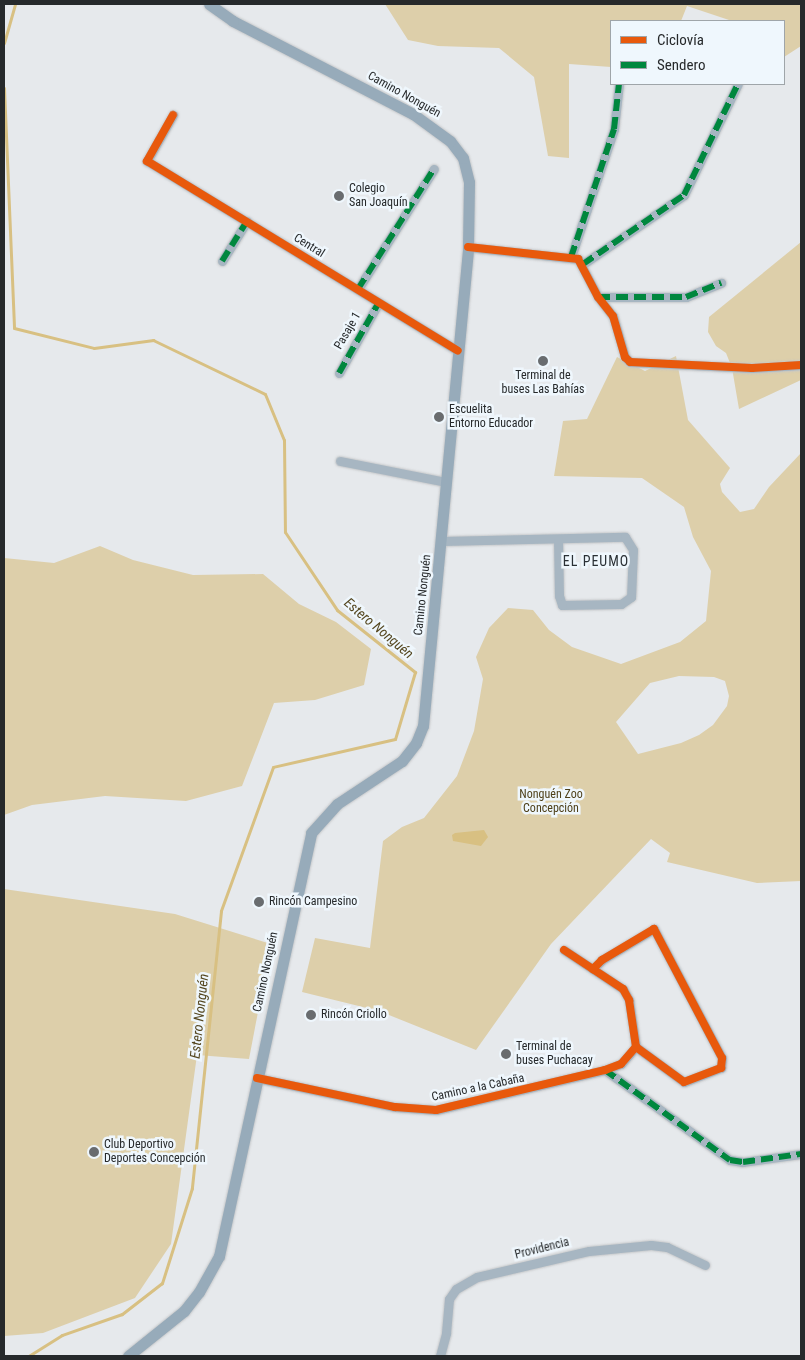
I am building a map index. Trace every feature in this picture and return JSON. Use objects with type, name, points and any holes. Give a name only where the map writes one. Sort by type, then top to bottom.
[{"type":"main road","name":"Camino Nonguén","points":[[128,1356],[176,1320],[192,1302],[212,1270],[226,1230],[257,1078],[311,833],[337,804],[402,761],[420,734],[425,717],[468,247],[469,182],[462,158],[450,141],[413,114],[233,20],[209,4]]},
{"type":"street","points":[[571,257],[614,128],[619,85]]},
{"type":"street","points":[[583,264],[684,195],[738,85]]},
{"type":"street","name":"Central","points":[[173,115],[147,161],[458,351]]},
{"type":"street","points":[[358,290],[434,169]]},
{"type":"street","points":[[222,260],[247,222]]},
{"type":"street","points":[[468,247],[571,257],[583,264],[598,297],[613,316],[625,357],[630,362],[752,368],[801,365]]},
{"type":"street","points":[[598,297],[686,297],[722,283]]},
{"type":"street","name":"Pasaje 1","points":[[339,373],[379,302]]},
{"type":"street","points":[[340,461],[446,482]]},
{"type":"street","points":[[442,541],[558,539],[626,538],[633,550],[631,597],[621,604],[562,604],[559,596],[558,539]]},
{"type":"street","points":[[564,950],[626,994],[636,1047],[684,1082],[721,1068],[723,1063],[698,1009],[654,929],[602,960],[593,969]]},
{"type":"street","name":"Camino a la Cabaña","points":[[257,1078],[425,1110],[457,1107],[606,1070],[621,1064],[636,1047]]},
{"type":"street","points":[[606,1070],[730,1160],[743,1162],[801,1154]]},
{"type":"street","name":"Providencia","points":[[440,1356],[446,1333],[449,1299],[456,1289],[477,1277],[589,1251],[651,1245],[668,1248],[705,1265]]},
{"type":"green space","points":[[385,4],[801,4],[801,46],[785,56],[785,20],[729,20],[687,6],[681,20],[610,20],[610,67],[569,64],[569,158],[548,156],[534,77],[499,48],[438,46],[408,40]]},
{"type":"green space","points":[[801,242],[801,380],[739,409],[732,368],[726,353],[716,346],[708,332],[709,317]]},
{"type":"green space","name":"Nonguén Zoo Concepción","points":[[676,356],[688,420],[730,468],[720,484],[722,492],[740,512],[754,509],[769,487],[801,453],[801,881],[757,883],[667,862],[670,853],[651,839],[551,944],[476,1050],[379,1011],[302,992],[315,938],[370,948],[383,841],[402,827],[424,818],[457,776],[474,731],[483,679],[476,657],[489,628],[508,608],[533,610],[549,630],[572,647],[621,664],[680,642],[706,621],[711,571],[693,537],[684,507],[642,478],[554,476],[563,421],[587,419],[617,357],[645,371]],"holes":[[[679,676],[714,677],[725,681],[729,696],[727,706],[713,725],[699,735],[681,743],[638,754],[616,722],[650,683]]]},
{"type":"green space","points":[[100,546],[133,560],[193,575],[263,574],[299,604],[336,622],[371,649],[364,685],[315,700],[274,703],[242,786],[186,801],[105,796],[32,805],[4,815],[4,558],[54,563]]},
{"type":"green space","name":"Club Deportivo Deportes Concepción","points":[[4,889],[175,914],[271,944],[249,1059],[197,1055],[171,1244],[135,1298],[43,1333],[4,1336]]},
{"type":"shaded area","points":[[484,830],[488,837],[481,846],[453,841],[452,835],[455,833]]},
{"type":"waterway","name":"Estero Nonguén","points":[[4,43],[15,4]]},
{"type":"waterway","name":"Estero Nonguén","points":[[4,88],[14,328],[94,348],[153,340],[265,394],[284,440],[285,532],[337,610],[415,672],[395,739],[273,767],[221,911],[192,1188],[162,1283],[122,1314],[62,1335],[29,1356]]},
{"type":"marked path","points":[[571,257],[614,129],[619,85]]},
{"type":"marked path","points":[[583,264],[684,195],[738,85]]},
{"type":"marked path","points":[[358,289],[434,169]]},
{"type":"marked path","points":[[222,261],[247,221]]},
{"type":"marked path","points":[[598,297],[686,297],[721,283]]},
{"type":"marked path","points":[[339,373],[379,302]]},
{"type":"marked path","points":[[605,1070],[730,1160],[743,1162],[801,1154]]},
{"type":"cycle path","points":[[173,115],[147,161],[458,351]]},
{"type":"cycle path","points":[[468,247],[578,259],[598,297],[613,316],[625,357],[630,362],[752,368],[801,365]]},
{"type":"cycle path","points":[[564,950],[623,989],[629,1000],[636,1047],[684,1082],[721,1068],[722,1058],[654,929],[602,960],[593,969]]},
{"type":"cycle path","points":[[257,1078],[395,1107],[436,1110],[605,1070],[621,1064],[636,1047]]},
{"type":"place","name":"Colegio San Joaquín","points":[[339,196]]},
{"type":"place","name":"Terminal de buses Las Bahías","points":[[543,361]]},
{"type":"place","name":"Escuelita Entorno Educador","points":[[439,417]]},
{"type":"place","name":"Rincón Campesino","points":[[259,902]]},
{"type":"place","name":"Rincón Criollo","points":[[311,1015]]},
{"type":"place","name":"Terminal de buses Puchacay","points":[[506,1054]]},
{"type":"place","name":"Club Deportivo Deportes Concepción","points":[[94,1152]]},
{"type":"district","name":"EL PEUMO","points":[[596,561]]}]
